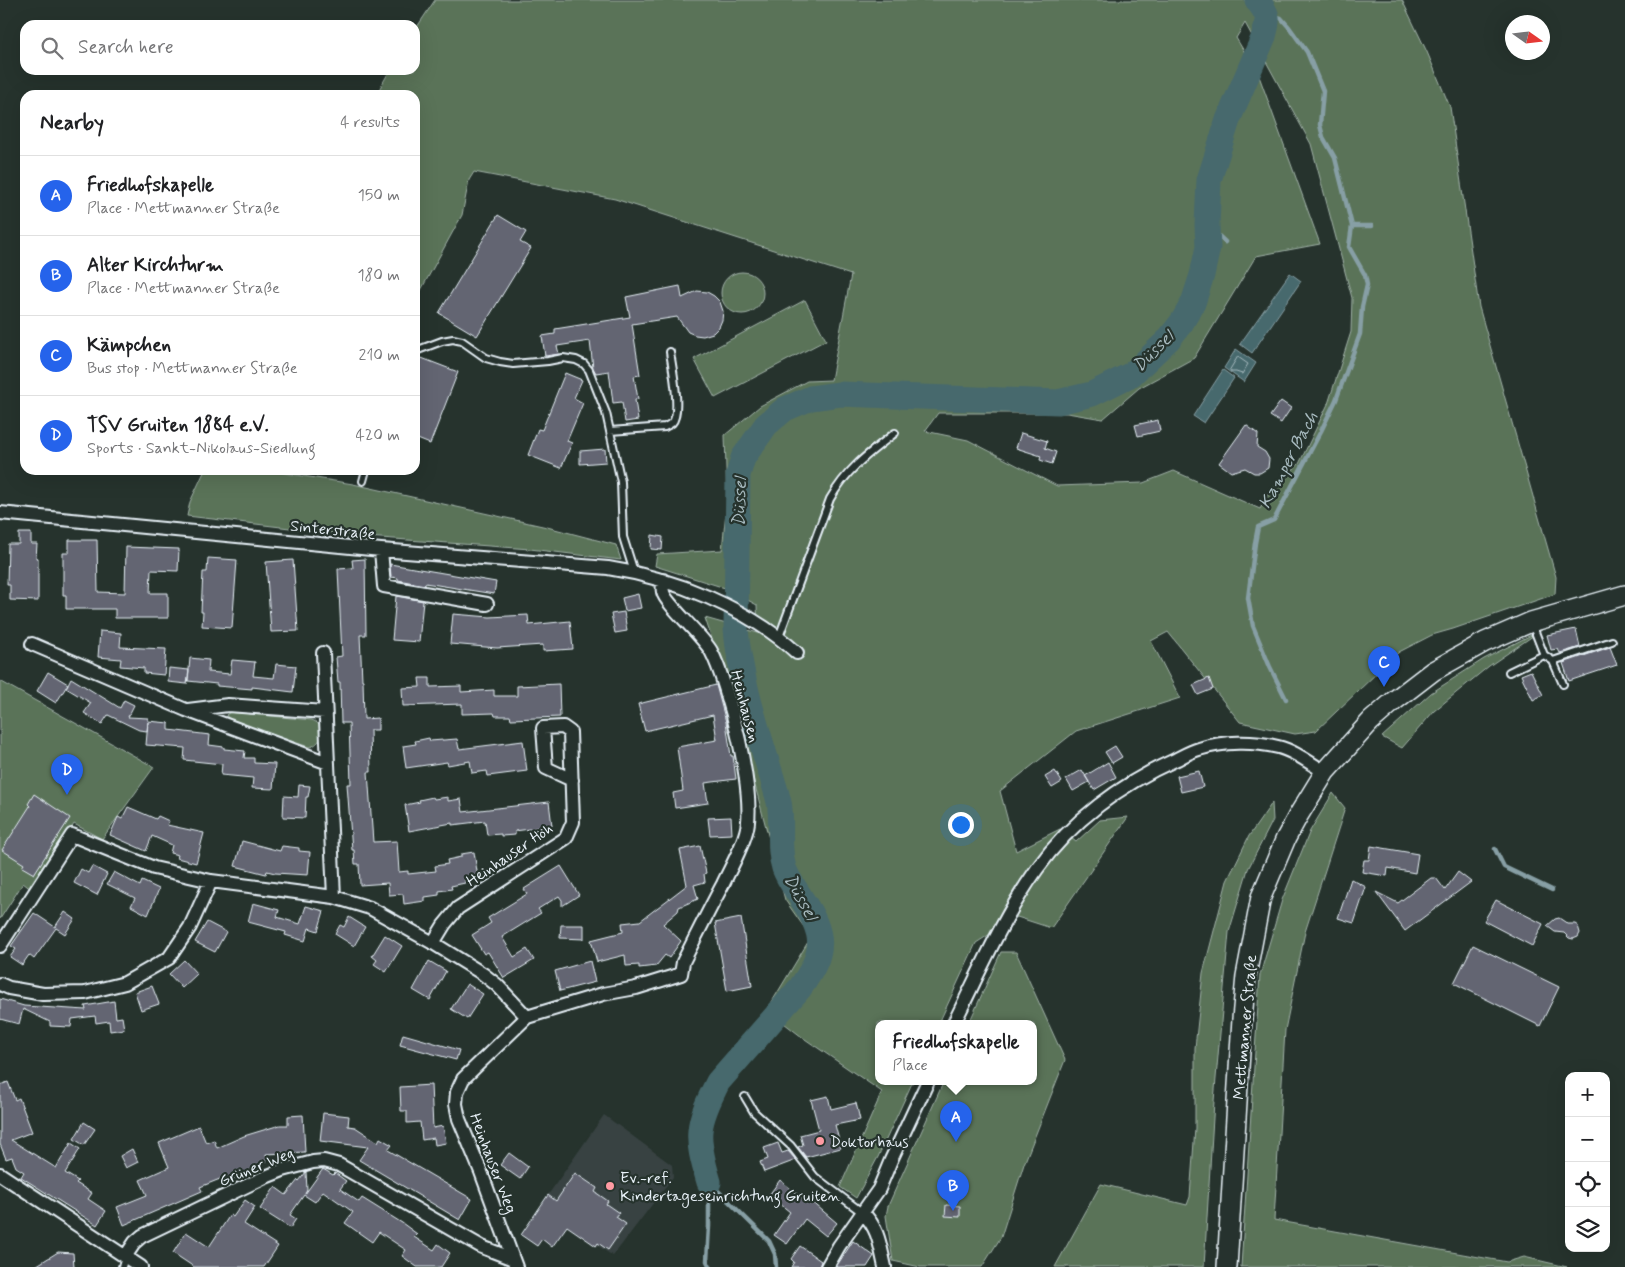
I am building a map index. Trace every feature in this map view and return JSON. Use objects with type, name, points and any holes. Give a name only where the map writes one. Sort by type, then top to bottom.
[{"type":"main road","name":"Mettmanner Straße","points":[[1227,1267],[1246,976],[1261,897],[1270,873],[1298,816],[1325,772],[1371,722],[1394,701],[1433,672],[1485,642],[1531,622],[1625,595]]},
{"type":"street","name":"Sinterstraße","points":[[0,512],[381,550],[608,568],[634,572],[663,580]]},
{"type":"street","points":[[381,550],[384,586],[488,604]]},
{"type":"street","points":[[663,580],[726,606],[756,622],[779,637],[797,653]]},
{"type":"street","name":"Heinhausen","points":[[663,580],[663,593],[701,636],[717,664],[742,755],[749,815],[747,830],[741,845],[683,962],[681,974]]},
{"type":"street","points":[[32,644],[186,710],[328,763]]},
{"type":"street","points":[[323,653],[334,897]]},
{"type":"street","points":[[186,710],[228,705],[325,712]]},
{"type":"street","points":[[955,1020],[992,944],[1038,868],[1062,838],[1087,814],[1123,788],[1157,768],[1199,749],[1224,744],[1253,743],[1280,748],[1325,772]]},
{"type":"street","name":"Heinhauser Höh","points":[[433,943],[444,925],[458,908],[566,838],[573,822],[572,780]]},
{"type":"street","points":[[0,946],[72,835],[154,868],[211,881],[334,897],[370,908],[433,943],[483,974],[497,985],[527,1017]]},
{"type":"street","points":[[0,984],[9,988],[42,994],[84,993],[125,983],[169,958],[190,927],[211,881]]},
{"type":"street","name":"Heinhauser Weg","points":[[514,1263],[481,1172],[463,1132],[456,1104],[457,1092],[463,1079],[527,1017],[542,1011],[603,994],[636,988],[681,974]]},
{"type":"street","points":[[827,1267],[839,1246],[879,1189],[926,1085]]},
{"type":"street","name":"Grüner Weg","points":[[123,1262],[135,1242],[142,1236],[283,1170],[324,1161],[339,1165],[482,1248],[514,1263]]},
{"type":"street","points":[[0,1174],[123,1262],[141,1267]]},
{"type":"street","points":[[863,1213],[872,1222],[876,1231],[885,1267]]},
{"type":"lane","points":[[420,349],[453,339],[462,341],[486,358],[500,362],[513,364],[563,358],[576,360],[584,364],[589,370],[606,413],[621,482],[623,537],[634,572]]},
{"type":"lane","points":[[610,431],[665,427],[672,424],[677,406],[670,352]]},
{"type":"lane","points":[[779,637],[830,499],[837,486],[858,462],[895,433]]},
{"type":"lane","points":[[363,481],[365,475]]},
{"type":"lane","points":[[1531,622],[1544,656],[1553,661],[1562,684]]},
{"type":"lane","points":[[1553,661],[1612,641]]},
{"type":"lane","points":[[1509,672],[1544,656]]},
{"type":"lane","points":[[745,1097],[754,1112],[791,1146],[815,1177],[863,1213]]},
{"type":"shaded area","name":"Ev.-ref. Kindertageseinrichtung Gruiten","points":[[604,1115],[672,1165],[673,1177],[613,1256],[556,1218],[564,1206],[548,1195]]},
{"type":"green space","points":[[435,0],[1402,0],[1427,52],[1450,107],[1479,307],[1556,577],[1555,594],[1432,635],[1399,652],[1316,731],[1295,734],[1240,722],[1168,632],[1151,641],[1180,698],[1076,731],[1000,791],[1016,851],[1060,829],[1076,842],[1100,820],[1128,817],[1051,928],[1017,917],[976,943],[940,1020],[875,1020],[875,1085],[911,1085],[878,1157],[856,1198],[840,1187],[882,1092],[802,1037],[767,1010],[811,937],[785,900],[735,709],[705,618],[758,633],[757,605],[725,588],[655,566],[657,554],[722,550],[727,502],[725,435],[760,406],[807,381],[831,380],[851,275],[615,199],[474,172],[469,180],[462,215],[420,292],[420,90],[379,90],[387,75],[420,75],[420,22]],"holes":[[[1245,23],[1311,144],[1352,298],[1351,332],[1328,404],[1299,464],[1270,491],[1260,509],[1174,471],[1143,483],[1057,486],[968,440],[925,431],[938,413],[1067,413],[1103,419],[1139,388],[1194,358],[1256,256],[1320,244],[1259,76],[1236,38]]]},
{"type":"green space","points":[[742,272],[757,278],[763,293],[757,308],[742,314],[727,308],[721,293],[727,278]]},
{"type":"green space","points":[[805,300],[826,340],[715,398],[694,359]]},
{"type":"green space","points":[[203,475],[297,475],[353,484],[547,527],[616,545],[621,560],[530,549],[367,537],[187,516],[190,502]]},
{"type":"green space","points":[[1543,629],[1489,666],[1434,711],[1402,748],[1382,737],[1431,693],[1484,659]]},
{"type":"green space","points":[[0,681],[154,767],[102,839],[74,824],[32,890],[23,883],[0,919]]},
{"type":"green space","points":[[230,712],[312,720],[319,725],[322,732],[318,742],[309,747],[229,720],[226,715]]},
{"type":"green space","points":[[1333,793],[1345,808],[1305,932],[1285,1030],[1274,1220],[1507,1262],[1524,1257],[1567,1267],[1241,1267],[1260,975],[1282,900],[1310,831]]},
{"type":"green space","points":[[1272,803],[1273,820],[1248,869],[1229,932],[1214,1101],[1204,1267],[1055,1267],[1101,1184],[1187,1205],[1190,1197],[1195,1128],[1195,1048],[1203,973],[1227,881],[1249,836]]},
{"type":"green space","points":[[1001,952],[1016,952],[1065,1060],[1024,1164],[1001,1237],[982,1267],[920,1267],[893,1261],[886,1216],[888,1206],[942,1085],[1037,1085],[1037,1020],[970,1020]]},
{"type":"water","points":[[1290,273],[1301,281],[1252,353],[1240,344]]},
{"type":"water","points":[[1236,349],[1256,363],[1244,382],[1224,368]]},
{"type":"water","points":[[1223,370],[1234,378],[1204,423],[1193,416]]},
{"type":"building","points":[[498,215],[526,232],[520,242],[531,248],[477,336],[439,313]]},
{"type":"building","points":[[680,286],[682,298],[697,291],[707,292],[714,296],[720,302],[723,311],[722,320],[719,327],[713,333],[703,336],[688,332],[677,317],[632,324],[640,375],[634,376],[638,399],[635,400],[638,420],[625,422],[622,402],[613,403],[609,371],[596,373],[593,368],[590,341],[557,346],[559,354],[545,356],[542,336],[555,334],[555,329],[630,317],[626,297]]},
{"type":"building","points":[[420,357],[458,372],[430,444],[420,440]]},
{"type":"building","points":[[565,373],[582,380],[574,398],[583,403],[567,441],[572,443],[561,468],[528,455],[538,429],[542,430]]},
{"type":"building","points":[[1281,401],[1291,408],[1281,423],[1270,416]]},
{"type":"building","points":[[1158,420],[1160,431],[1138,436],[1135,425]]},
{"type":"building","points":[[1246,425],[1258,434],[1257,447],[1265,452],[1269,459],[1268,468],[1260,473],[1254,473],[1245,468],[1231,472],[1219,463]]},
{"type":"building","points":[[1021,433],[1047,441],[1045,448],[1056,452],[1052,464],[1040,460],[1041,456],[1016,448]]},
{"type":"building","points":[[605,449],[606,462],[580,464],[580,451]]},
{"type":"building","points":[[19,533],[31,533],[31,544],[37,544],[38,601],[10,600],[10,585],[7,585],[8,544],[19,544]]},
{"type":"building","points":[[652,535],[663,537],[662,550],[651,549]]},
{"type":"building","points":[[69,540],[97,540],[98,592],[125,593],[126,547],[179,549],[178,571],[151,570],[150,593],[168,593],[168,618],[115,618],[115,609],[66,609],[66,595],[63,595],[63,553],[69,553]]},
{"type":"building","points":[[208,558],[237,560],[232,628],[202,626],[203,572],[207,572]]},
{"type":"building","points":[[365,559],[366,635],[360,635],[364,719],[378,718],[378,730],[370,730],[371,772],[368,772],[373,842],[397,841],[399,872],[408,871],[408,874],[436,871],[435,866],[448,864],[447,860],[461,857],[461,854],[474,852],[478,878],[465,880],[465,883],[451,886],[452,889],[439,891],[439,895],[425,897],[425,901],[404,904],[403,894],[389,895],[388,883],[360,885],[359,864],[355,864],[354,850],[352,850],[347,784],[351,784],[349,723],[341,723],[340,682],[338,682],[336,657],[342,656],[338,569],[353,568],[352,560]]},
{"type":"building","points":[[293,560],[298,631],[271,632],[266,562]]},
{"type":"building","points":[[390,564],[496,582],[494,594],[398,580],[398,578],[391,577]]},
{"type":"building","points":[[638,594],[641,608],[625,611],[622,598]]},
{"type":"building","points":[[396,596],[423,601],[419,642],[392,640]]},
{"type":"building","points":[[624,612],[627,631],[615,633],[611,614]]},
{"type":"building","points":[[453,614],[490,617],[528,615],[529,625],[570,621],[573,649],[543,651],[543,645],[497,648],[450,644]]},
{"type":"building","points":[[1576,629],[1580,647],[1560,653],[1558,649],[1551,650],[1547,635]]},
{"type":"building","points":[[100,631],[121,633],[120,647],[166,649],[164,675],[144,673],[144,668],[120,666],[121,659],[98,657]]},
{"type":"building","points":[[1610,647],[1617,665],[1569,681],[1563,663]]},
{"type":"building","points":[[190,658],[209,660],[208,672],[230,674],[232,660],[255,662],[253,676],[274,678],[276,664],[296,666],[293,692],[252,687],[252,689],[217,686],[217,684],[188,681]]},
{"type":"building","points":[[169,668],[189,670],[187,684],[168,682]]},
{"type":"building","points":[[1531,671],[1543,695],[1533,700],[1521,675]]},
{"type":"building","points":[[48,672],[68,684],[56,703],[37,691]]},
{"type":"building","points":[[71,678],[120,708],[124,700],[134,705],[128,717],[148,718],[148,721],[169,723],[169,730],[210,735],[209,745],[245,751],[244,758],[254,758],[254,763],[275,764],[273,789],[252,788],[253,778],[221,775],[222,764],[184,760],[185,748],[146,745],[148,722],[147,731],[139,730],[108,715],[102,724],[84,713],[91,703],[66,688]]},
{"type":"building","points":[[419,678],[430,678],[430,687],[461,686],[461,692],[494,690],[494,696],[517,696],[517,686],[559,684],[560,717],[511,719],[510,716],[495,716],[494,713],[462,714],[462,704],[403,706],[402,688],[420,687]]},
{"type":"building","points":[[1209,678],[1213,689],[1198,695],[1193,685]]},
{"type":"building","points":[[716,685],[726,722],[736,779],[705,783],[708,803],[675,808],[673,793],[683,791],[677,747],[717,740],[713,715],[645,731],[638,704]]},
{"type":"building","points":[[429,738],[430,741],[457,739],[459,749],[523,741],[527,771],[488,776],[487,771],[472,773],[470,761],[448,765],[447,762],[406,768],[403,746],[416,744],[415,741]]},
{"type":"building","points":[[1115,746],[1122,757],[1112,763],[1105,752]]},
{"type":"building","points":[[1108,762],[1116,777],[1094,790],[1085,776]]},
{"type":"building","points":[[1082,770],[1089,782],[1073,791],[1066,779]]},
{"type":"building","points":[[1055,771],[1062,782],[1052,788],[1045,777]]},
{"type":"building","points":[[1199,771],[1203,787],[1181,792],[1177,776]]},
{"type":"building","points":[[299,785],[310,786],[308,797],[306,797],[305,818],[283,817],[284,796],[298,797]]},
{"type":"building","points":[[34,794],[70,818],[34,874],[22,867],[24,864],[2,850],[30,806],[28,804]]},
{"type":"building","points":[[433,797],[434,799],[448,797],[448,801],[461,799],[463,812],[549,802],[552,826],[515,831],[515,835],[501,836],[501,834],[487,835],[485,821],[452,825],[452,823],[409,831],[405,805]]},
{"type":"building","points":[[128,807],[156,819],[158,816],[169,821],[167,825],[204,833],[196,863],[177,858],[178,855],[170,853],[172,845],[152,836],[146,851],[110,835],[118,817],[122,819]]},
{"type":"building","points":[[731,817],[732,834],[710,835],[708,818]]},
{"type":"building","points":[[242,841],[280,851],[282,846],[299,848],[299,851],[310,852],[308,875],[267,871],[266,874],[235,866]]},
{"type":"building","points":[[700,846],[706,873],[704,874],[705,882],[694,885],[698,899],[679,907],[678,911],[663,924],[681,941],[669,958],[665,955],[656,966],[639,968],[639,965],[626,966],[625,955],[597,962],[591,940],[623,932],[622,923],[640,921],[687,885],[680,850]]},
{"type":"building","points":[[1371,846],[1418,854],[1415,873],[1388,868],[1387,876],[1362,872],[1364,860],[1369,860]]},
{"type":"building","points":[[92,866],[107,874],[97,895],[74,883],[81,869],[88,873]]},
{"type":"building","points":[[561,866],[579,895],[562,906],[562,900],[559,896],[538,909],[541,913],[502,937],[514,957],[527,949],[534,960],[504,978],[488,952],[484,954],[472,935],[491,923],[488,918],[527,894],[524,889]]},
{"type":"building","points":[[114,872],[140,886],[142,881],[159,889],[148,915],[131,906],[135,898],[107,884]]},
{"type":"building","points":[[1458,872],[1471,882],[1405,931],[1376,892],[1398,903],[1431,878],[1436,878],[1445,890]]},
{"type":"building","points":[[1351,879],[1366,887],[1354,923],[1338,918]]},
{"type":"building","points":[[1496,900],[1543,924],[1532,946],[1484,921]]},
{"type":"building","points":[[253,903],[279,910],[277,917],[300,924],[306,906],[324,911],[318,931],[309,928],[305,941],[285,935],[286,932],[248,922]]},
{"type":"building","points":[[65,912],[75,919],[65,934],[56,928],[34,959],[29,955],[22,965],[10,957],[16,949],[11,946],[34,913],[55,927]]},
{"type":"building","points":[[349,917],[365,927],[354,946],[335,934],[340,925],[344,927]]},
{"type":"building","points":[[741,918],[752,986],[727,991],[715,923]]},
{"type":"building","points":[[1559,918],[1568,924],[1578,926],[1580,933],[1578,937],[1569,938],[1564,933],[1555,932],[1547,926]]},
{"type":"building","points":[[207,922],[226,932],[215,952],[195,942]]},
{"type":"building","points":[[561,925],[584,925],[584,939],[560,938]]},
{"type":"building","points":[[385,935],[402,946],[386,972],[374,964],[377,960],[372,956]]},
{"type":"building","points":[[1473,945],[1559,987],[1540,1026],[1454,983]]},
{"type":"building","points":[[184,960],[197,974],[182,988],[169,974]]},
{"type":"building","points":[[429,961],[446,971],[430,1000],[413,990]]},
{"type":"building","points":[[590,961],[595,982],[560,991],[555,971]]},
{"type":"building","points":[[467,984],[483,994],[467,1019],[451,1009]]},
{"type":"building","points":[[152,986],[159,1004],[141,1010],[135,992]]},
{"type":"building","points":[[0,999],[24,1006],[86,1010],[85,1006],[114,1001],[116,1018],[122,1017],[124,1029],[110,1031],[109,1021],[96,1023],[95,1016],[72,1019],[71,1027],[50,1026],[50,1022],[23,1009],[19,1024],[0,1019]]},
{"type":"building","points":[[403,1034],[459,1050],[456,1060],[400,1045]]},
{"type":"building","points":[[8,1082],[15,1100],[19,1098],[32,1132],[11,1140],[56,1168],[71,1143],[80,1149],[65,1173],[92,1193],[88,1199],[106,1211],[97,1225],[21,1177],[24,1172],[16,1167],[12,1157],[6,1159],[0,1144],[0,1085]]},
{"type":"building","points":[[431,1085],[433,1128],[443,1126],[446,1143],[435,1145],[434,1138],[422,1140],[420,1122],[407,1123],[407,1111],[401,1111],[400,1087]]},
{"type":"building","points":[[828,1096],[831,1109],[856,1103],[860,1120],[835,1125],[841,1148],[806,1157],[798,1147],[803,1145],[800,1135],[819,1130],[811,1100]]},
{"type":"building","points":[[323,1113],[349,1116],[348,1126],[355,1127],[378,1142],[380,1138],[392,1145],[388,1150],[472,1199],[460,1220],[359,1160],[368,1147],[320,1141]]},
{"type":"building","points":[[303,1115],[305,1152],[266,1154],[267,1161],[256,1165],[258,1168],[227,1182],[225,1177],[200,1187],[202,1191],[124,1225],[117,1207],[147,1195],[140,1180],[169,1167],[159,1143],[199,1126],[206,1143],[214,1140],[217,1148],[244,1136],[280,1125],[288,1125],[288,1116]]},
{"type":"building","points":[[84,1122],[95,1129],[84,1145],[74,1139]]},
{"type":"building","points":[[778,1143],[782,1153],[788,1151],[796,1160],[764,1172],[760,1162],[768,1159],[764,1148]]},
{"type":"building","points":[[132,1149],[138,1162],[126,1168],[120,1156]]},
{"type":"building","points":[[509,1153],[528,1167],[520,1179],[500,1165]]},
{"type":"building","points":[[323,1169],[333,1175],[335,1173],[346,1181],[340,1189],[359,1202],[362,1198],[402,1223],[417,1234],[414,1237],[434,1250],[438,1244],[450,1253],[441,1267],[417,1267],[402,1256],[406,1250],[379,1232],[372,1242],[345,1223],[353,1212],[323,1191],[315,1202],[304,1195],[290,1215],[296,1219],[290,1228],[260,1209],[275,1187],[286,1195],[306,1172],[307,1190],[305,1194]]},
{"type":"building","points":[[575,1173],[597,1188],[595,1192],[608,1201],[606,1204],[619,1213],[616,1217],[626,1224],[608,1250],[598,1243],[596,1246],[567,1226],[552,1247],[542,1239],[537,1246],[521,1235],[548,1195],[556,1201]]},
{"type":"building","points":[[780,1180],[808,1203],[810,1200],[837,1223],[826,1236],[805,1219],[787,1244],[774,1235],[790,1212],[769,1195]]},
{"type":"building","points":[[245,1200],[255,1207],[244,1224],[278,1246],[264,1267],[194,1267],[173,1253],[186,1232],[209,1247],[230,1215],[233,1217]]},
{"type":"building","points":[[946,1205],[960,1206],[960,1217],[945,1216]]},
{"type":"building","points":[[853,1241],[874,1256],[867,1267],[836,1267]]},
{"type":"building","points":[[800,1246],[821,1261],[819,1267],[791,1267],[794,1262],[791,1259]]},
{"type":"building","points":[[58,1252],[73,1253],[74,1267],[34,1267]]},
{"type":"waterway","name":"Düssel","points":[[709,1182],[701,1153],[700,1141],[700,1131],[705,1109],[718,1082],[800,988],[815,964],[820,943],[815,923],[784,868],[781,854],[779,803],[746,690],[738,649],[736,629],[738,475],[743,458],[766,425],[785,409],[811,398],[840,394],[1058,402],[1092,394],[1132,374],[1168,340],[1182,322],[1193,303],[1208,247],[1209,180],[1228,120],[1267,25],[1266,13],[1257,0]]},
{"type":"waterway","name":"Kamper Bach","points":[[1267,14],[1281,18],[1307,52],[1323,91],[1320,125],[1323,137],[1335,158],[1352,226],[1372,226]]},
{"type":"waterway","points":[[1207,225],[1225,242]]},
{"type":"waterway","name":"Kamper Bach","points":[[1286,699],[1253,626],[1248,598],[1255,543],[1258,527],[1274,520],[1321,431],[1336,400],[1360,334],[1362,307],[1367,285],[1365,275],[1349,247],[1352,226]]},
{"type":"waterway","name":"Kamper Bach","points":[[1495,849],[1504,867],[1552,890]]},
{"type":"waterway","name":"Düssel","points":[[709,1182],[769,1241],[775,1254],[776,1267]]},
{"type":"waterway","points":[[709,1182],[707,1261],[710,1267]]},
{"type":"place","name":"Kämpchen","points":[[1384,687]]},
{"type":"place","name":"TSV Gruiten 1884 e.V.","points":[[67,795]]},
{"type":"place","name":"Doktorhaus","points":[[820,1141]]},
{"type":"place","name":"Friedhofskapelle","points":[[956,1142]]},
{"type":"place","name":"Ev.-ref. Kindertageseinrichtung Gruiten","points":[[610,1186]]},
{"type":"place","name":"Alter Kirchturm","points":[[953,1211]]}]
